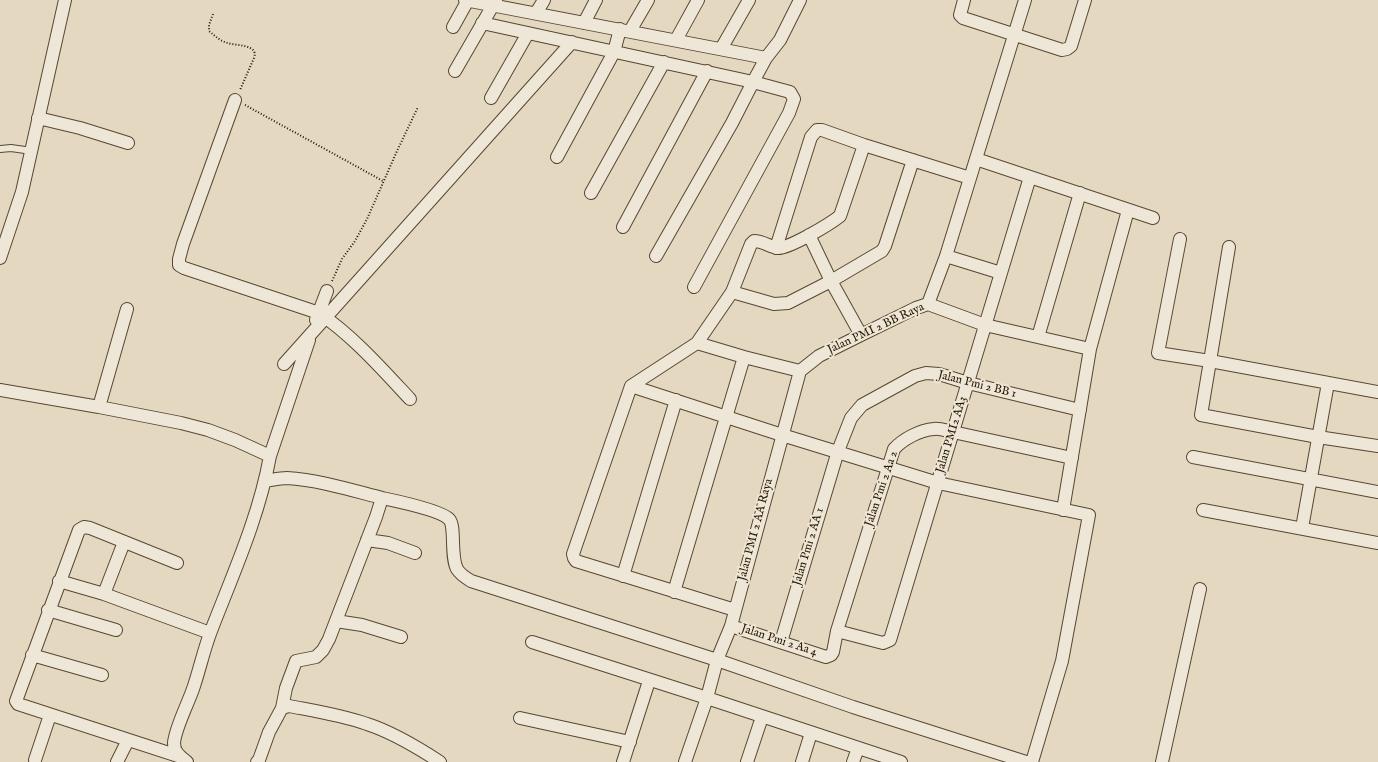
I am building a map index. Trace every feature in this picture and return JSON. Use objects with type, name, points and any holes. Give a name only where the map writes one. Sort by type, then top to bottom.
[{"type":"street","points":[[0,258],[22,192],[66,0]]},
{"type":"street","points":[[453,28],[467,0],[494,3],[536,13],[766,58]]},
{"type":"street","points":[[536,13],[544,0]]},
{"type":"street","points":[[584,22],[596,0]]},
{"type":"street","points":[[557,157],[625,30],[648,0]]},
{"type":"street","points":[[676,40],[698,0]]},
{"type":"street","points":[[722,49],[749,0]]},
{"type":"street","points":[[656,256],[732,123],[766,58],[780,40],[800,0]]},
{"type":"street","points":[[964,0],[960,15],[963,18],[1062,50],[1071,46],[1084,0]]},
{"type":"street","points":[[928,304],[946,256],[1025,0]]},
{"type":"street","points":[[454,71],[494,3]]},
{"type":"street","points":[[482,23],[664,62],[790,92],[794,99],[789,113],[694,287]]},
{"type":"street","points":[[491,98],[528,33]]},
{"type":"street","points":[[284,364],[572,42]]},
{"type":"street","points":[[591,193],[664,62]]},
{"type":"street","points":[[623,227],[707,72]]},
{"type":"street","points":[[235,100],[183,244],[179,265],[184,268],[319,313],[332,322],[372,359],[410,399]]},
{"type":"street","points":[[38,118],[80,128],[128,143]]},
{"type":"street","points":[[776,248],[811,137],[817,130],[822,130],[864,145],[970,178]]},
{"type":"street","points":[[735,610],[576,561],[574,554],[631,386],[697,342],[732,292],[751,244],[754,241],[758,241],[776,248],[784,247],[809,235],[840,216],[864,145]]},
{"type":"street","points":[[976,158],[1153,218]]},
{"type":"street","points":[[732,292],[774,304],[781,304],[788,302],[831,280],[882,252],[913,160]]},
{"type":"street","name":"Jalan PMI2 AA3","points":[[837,631],[883,643],[890,640],[1030,177]]},
{"type":"street","points":[[1038,337],[1080,193]]},
{"type":"street","points":[[1063,510],[1090,349],[1128,210]]},
{"type":"street","points":[[809,235],[831,280],[861,335]]},
{"type":"street","points":[[1180,239],[1158,353],[1378,392]]},
{"type":"street","points":[[1229,247],[1201,415],[1318,437],[1378,446]]},
{"type":"street","points":[[946,256],[1001,273]]},
{"type":"street","points":[[183,759],[174,748],[176,734],[194,688],[210,633],[241,554],[265,481],[270,456],[327,291]]},
{"type":"street","name":"Jalan PMI 2 BB Raya","points":[[800,371],[819,356],[916,308],[928,304],[985,325],[1090,349]]},
{"type":"street","points":[[100,407],[127,309]]},
{"type":"street","points":[[697,342],[744,357],[800,371],[782,435]]},
{"type":"street","points":[[674,592],[744,357]]},
{"type":"street","name":"Jalan Pmi 2 BB 1","points":[[838,451],[852,418],[862,405],[915,376],[926,373],[939,374],[968,383],[1080,410]]},
{"type":"street","points":[[1302,528],[1328,383]]},
{"type":"street","points":[[631,386],[782,435],[938,483],[1089,515],[1062,661],[1032,762]]},
{"type":"street","points":[[0,390],[147,416],[208,430],[235,440],[270,456]]},
{"type":"street","points":[[623,576],[676,400]]},
{"type":"street","name":"Jalan Pmi 2 Aa 2","points":[[826,657],[831,655],[833,652],[837,631],[888,467],[894,449],[900,443],[926,430],[936,428],[1072,458]]},
{"type":"street","name":"Jalan PMI 2 AA Raya","points":[[685,762],[707,698],[717,660],[731,626],[782,435]]},
{"type":"street","name":"Jalan Pmi 2 AA 1","points":[[781,642],[838,451]]},
{"type":"street","points":[[1193,458],[1378,492]]},
{"type":"street","points":[[265,481],[286,478],[353,490],[402,502],[440,514],[449,518],[452,523],[452,550],[454,562],[458,570],[471,581],[1026,762]]},
{"type":"street","points":[[258,761],[269,732],[282,708],[286,688],[296,661],[311,658],[320,654],[329,639],[382,498]]},
{"type":"street","points":[[1203,510],[1378,543]]},
{"type":"street","points":[[177,563],[90,528],[84,527],[79,530],[48,610],[16,701],[18,704],[183,759]]},
{"type":"street","points":[[367,540],[388,543],[415,553]]},
{"type":"street","points":[[104,594],[124,542]]},
{"type":"street","points":[[59,581],[104,594],[210,633]]},
{"type":"street","points":[[1162,762],[1200,589]]},
{"type":"street","points":[[48,610],[116,630]]},
{"type":"street","points":[[336,621],[362,625],[401,637]]},
{"type":"street","name":"Jalan Pmi 2 Aa 4","points":[[731,626],[826,657]]},
{"type":"street","points":[[532,642],[901,762]]},
{"type":"street","points":[[32,655],[102,675]]},
{"type":"street","points":[[623,762],[649,680]]},
{"type":"street","points":[[282,708],[289,706],[334,714],[368,724],[391,734],[440,762]]},
{"type":"street","points":[[36,761],[50,715]]},
{"type":"street","points":[[747,762],[762,717]]},
{"type":"street","points":[[520,718],[630,742]]},
{"type":"street","points":[[802,762],[811,733]]},
{"type":"street","points":[[117,762],[128,740]]},
{"type":"street","points":[[853,762],[858,748]]},
{"type":"lane","points":[[0,149],[11,148],[32,151]]},
{"type":"path","points":[[213,14],[209,25],[209,32],[220,40],[230,44],[249,47],[256,54],[235,100],[383,181]]},
{"type":"path","points":[[327,291],[342,259],[356,241],[367,219],[418,107]]}]
